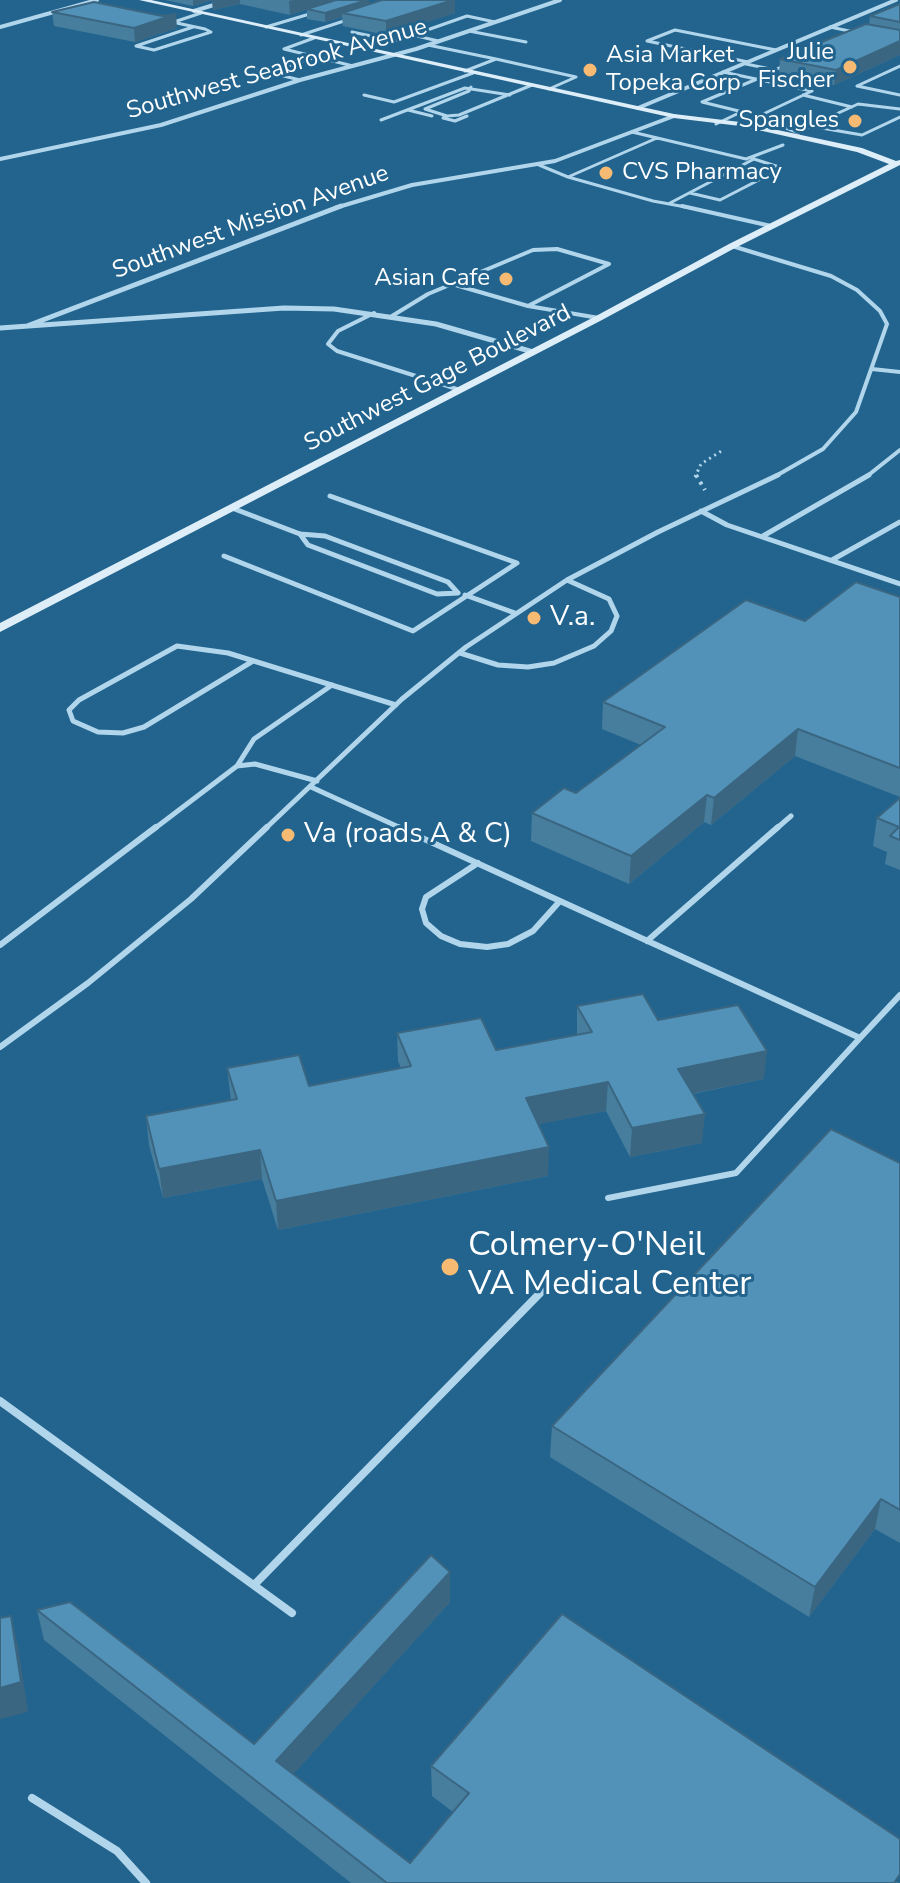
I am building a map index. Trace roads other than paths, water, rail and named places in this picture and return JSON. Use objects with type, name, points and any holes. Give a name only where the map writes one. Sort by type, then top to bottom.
[{"type":"main road","points":[[142,0],[674,116],[716,124],[788,131],[898,163]]},
{"type":"main road","points":[[716,124],[723,132],[738,135]]},
{"type":"main road","points":[[768,142],[798,148]]},
{"type":"main road","points":[[898,163],[900,151]]},
{"type":"main road","points":[[843,158],[898,163]]},
{"type":"main road","name":"Southwest Gage Boulevard","points":[[0,628],[732,246],[898,163]]},
{"type":"street","points":[[0,27],[97,0]]},
{"type":"street","points":[[197,12],[229,0]]},
{"type":"street","name":"Southwest Seabrook Avenue","points":[[0,159],[150,128],[300,80],[428,45],[560,0]]},
{"type":"street","points":[[638,108],[896,0]]},
{"type":"street","name":"Southwest Mission Avenue","points":[[27,326],[361,198],[424,182],[539,165],[577,154],[674,116]]},
{"type":"street","points":[[0,328],[284,308],[392,316],[436,324],[533,352]]},
{"type":"lane","points":[[164,25],[197,12]]},
{"type":"lane","points":[[266,27],[315,12]]},
{"type":"lane","points":[[39,16],[56,20]]},
{"type":"lane","points":[[352,32],[395,41],[467,16],[495,22]]},
{"type":"lane","points":[[301,35],[347,20]]},
{"type":"lane","points":[[172,22],[193,27],[211,32],[150,50],[136,46],[193,27]]},
{"type":"lane","points":[[830,27],[863,34],[848,40]]},
{"type":"lane","points":[[853,32],[865,27]]},
{"type":"lane","points":[[776,50],[675,30],[647,41],[775,70],[789,64]]},
{"type":"lane","points":[[469,31],[526,42]]},
{"type":"lane","points":[[177,32],[199,37]]},
{"type":"lane","points":[[413,35],[438,41]]},
{"type":"lane","points":[[163,37],[183,41]]},
{"type":"lane","points":[[314,38],[284,49],[353,66]]},
{"type":"lane","points":[[148,41],[170,46]]},
{"type":"lane","points":[[428,45],[576,77],[549,89]]},
{"type":"lane","points":[[278,74],[285,67],[317,57]]},
{"type":"lane","points":[[364,95],[394,102],[496,59]]},
{"type":"lane","points":[[900,66],[857,86],[900,95]]},
{"type":"lane","points":[[247,67],[300,80]]},
{"type":"lane","points":[[723,72],[757,79],[812,91],[759,116],[702,102],[757,79]]},
{"type":"lane","points":[[471,87],[469,91],[425,109],[447,116],[459,115],[532,85]]},
{"type":"lane","points":[[381,120],[471,87],[510,95]]},
{"type":"lane","points":[[407,110],[455,121],[511,99],[510,95]]},
{"type":"lane","points":[[803,95],[852,107]]},
{"type":"lane","points":[[788,131],[803,132],[852,107],[868,104],[900,109]]},
{"type":"lane","points":[[716,124],[741,112]]},
{"type":"lane","points":[[810,126],[862,135],[900,117]]},
{"type":"lane","points":[[632,132],[782,168],[720,200],[690,193]]},
{"type":"lane","points":[[568,177],[657,138]]},
{"type":"lane","points":[[670,203],[783,145]]},
{"type":"lane","points":[[539,165],[568,177],[653,201],[771,226]]},
{"type":"lane","points":[[0,1047],[88,983],[191,899],[396,705],[515,613],[567,580],[781,474],[823,449],[856,412],[887,324],[868,298],[816,270],[732,246]]},
{"type":"lane","points":[[392,316],[428,294],[533,250],[557,249],[609,264],[528,306]]},
{"type":"lane","points":[[452,284],[528,306],[599,318]]},
{"type":"lane","points":[[374,313],[338,331],[328,344],[337,351],[460,390]]},
{"type":"lane","points":[[872,369],[900,372]]},
{"type":"lane","points":[[763,536],[863,480],[900,450]]},
{"type":"lane","points":[[224,556],[413,631],[517,563],[330,496]]},
{"type":"lane","points":[[232,508],[300,534],[325,536],[448,582],[458,593]]},
{"type":"lane","points":[[701,511],[727,525],[900,584]]},
{"type":"lane","points":[[832,560],[900,522]]},
{"type":"lane","points":[[300,534],[308,545],[437,594],[458,593],[515,613]]},
{"type":"lane","points":[[460,653],[498,665],[528,667],[554,663],[594,646],[611,631],[617,616],[609,599],[567,580]]},
{"type":"lane","points":[[253,661],[144,727],[123,733],[98,732],[73,721],[69,710],[79,700],[177,646],[206,649],[253,661],[396,705]]},
{"type":"lane","points":[[0,945],[237,766],[254,739],[332,685]]},
{"type":"lane","points":[[237,766],[255,764],[314,784],[478,863],[860,1038]]},
{"type":"lane","points":[[647,941],[791,816]]},
{"type":"lane","points":[[478,863],[426,897],[422,909],[426,923],[441,936],[460,944],[487,947],[508,944],[533,931],[560,901]]},
{"type":"lane","points":[[608,1198],[736,1173],[900,995]]},
{"type":"lane","points":[[254,1585],[548,1285]]},
{"type":"lane","points":[[0,1401],[292,1613]]},
{"type":"lane","points":[[32,1798],[117,1851],[146,1883]]},
{"type":"place","name":"Julie Fischer","points":[[850,67]]},
{"type":"place","name":"Asia Market Topeka Corp","points":[[590,70]]},
{"type":"place","name":"Spangles","points":[[855,121]]},
{"type":"place","name":"CVS Pharmacy","points":[[606,173]]},
{"type":"place","name":"Asian Cafe","points":[[506,279]]},
{"type":"place","name":"V.a.","points":[[534,618]]},
{"type":"place","name":"Va (roads A & C)","points":[[288,835]]},
{"type":"place","name":"Colmery-O'Neil VA Medical Center","points":[[450,1267]]}]
